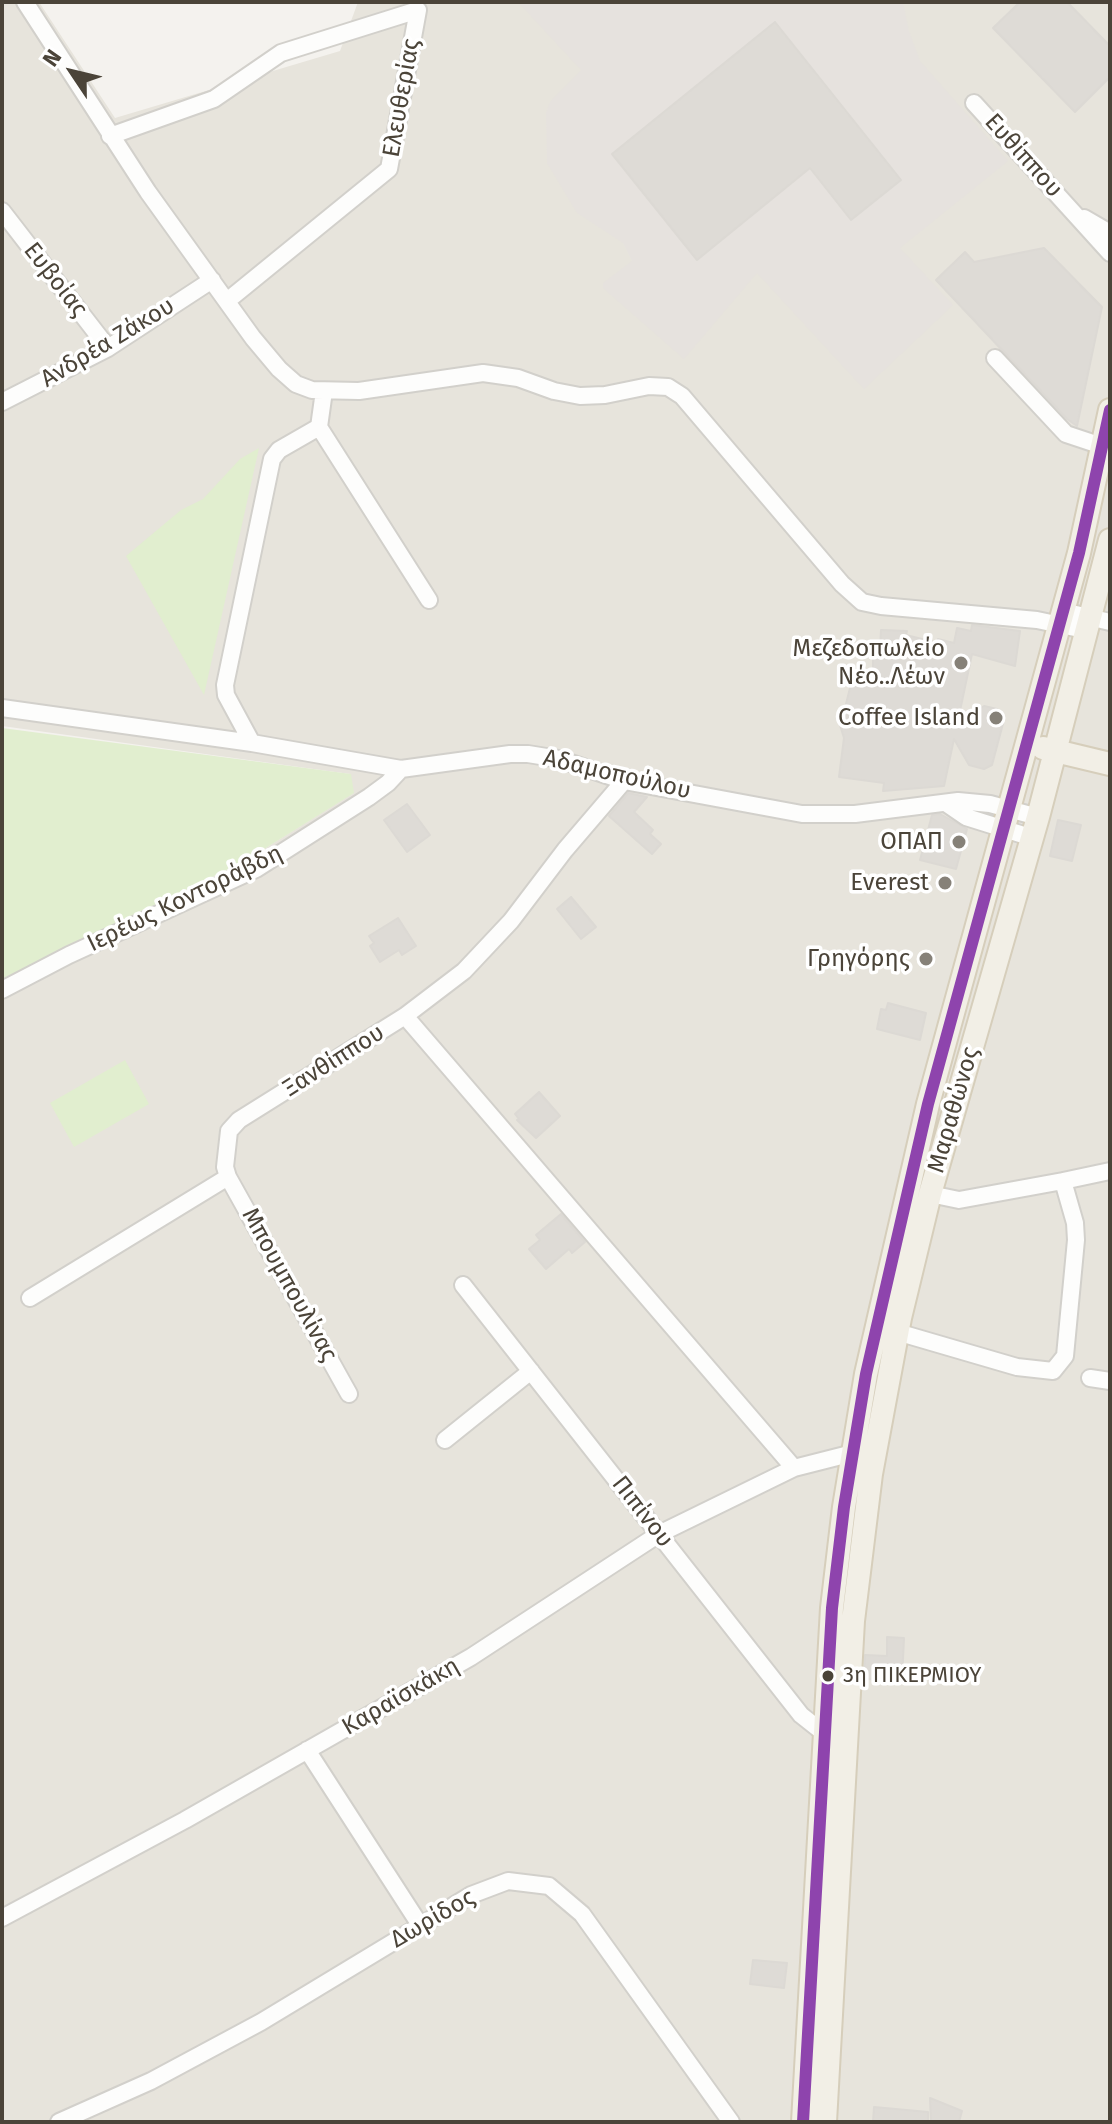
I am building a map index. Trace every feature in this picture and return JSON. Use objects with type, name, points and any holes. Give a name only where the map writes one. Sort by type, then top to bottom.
[{"type":"main road","name":"Μαραθώνος","points":[[803,2122],[837,1563],[853,1453],[879,1312],[928,1104],[1061,618],[1110,410]]},
{"type":"main road","name":"Μαραθώνος","points":[[825,2122],[854,1612],[865,1509],[897,1332],[930,1194],[1056,751],[1097,623],[1110,540]]},
{"type":"main road","points":[[1026,744],[1110,764]]},
{"type":"street","points":[[25,2],[110,136],[261,348],[289,379],[303,387],[324,391],[359,391],[483,373],[518,378],[554,391],[580,396],[605,395],[649,386],[668,387],[690,405],[842,584],[862,602],[1097,623]]},
{"type":"street","name":"Ελευθερίας","points":[[110,136],[214,99],[281,53],[418,10],[389,169],[227,301]]},
{"type":"street","name":"Ευθίππου","points":[[974,103],[1110,253]]},
{"type":"street","name":"Ευθίππου","points":[[1072,210],[1110,233]]},
{"type":"street","name":"Ευβοίας","points":[[2,211],[108,348]]},
{"type":"street","name":"Ανδρέα Ζάκου","points":[[2,402],[108,348],[212,280]]},
{"type":"street","points":[[995,358],[1066,434],[1102,446]]},
{"type":"street","points":[[324,391],[319,427],[429,600]]},
{"type":"street","points":[[252,743],[224,689],[266,489],[276,453],[319,427]]},
{"type":"street","name":"Αδαμοπούλου","points":[[2,708],[252,743],[401,769],[528,754],[559,759],[624,781],[802,814],[855,814],[947,804],[966,817],[1006,819],[1035,828]]},
{"type":"street","name":"Ιερέως Κοντοράβδη","points":[[2,990],[69,955],[256,869],[369,797],[401,769]]},
{"type":"street","name":"Ξανθίππου","points":[[228,1177],[225,1167],[226,1138],[233,1125],[405,1016],[452,981],[482,954],[520,910],[565,850],[624,781]]},
{"type":"street","points":[[405,1016],[794,1468]]},
{"type":"street","points":[[930,1194],[959,1200],[1110,1171]]},
{"type":"street","points":[[30,1298],[228,1177]]},
{"type":"street","name":"Μπουμπουλίνας","points":[[228,1177],[349,1394]]},
{"type":"street","points":[[897,1332],[1017,1367],[1053,1371],[1065,1356],[1076,1240],[1075,1223],[1063,1181]]},
{"type":"street","name":"Πιπίνου","points":[[463,1285],[801,1715],[825,1734]]},
{"type":"street","points":[[445,1440],[531,1371]]},
{"type":"street","points":[[1090,1378],[1110,1381]]},
{"type":"street","name":"Καραϊσκάκη","points":[[2,1918],[185,1820],[471,1657],[659,1534],[794,1468],[853,1453]]},
{"type":"street","points":[[307,1750],[420,1925]]},
{"type":"street","name":"Δωρίδος","points":[[59,2122],[151,2081],[261,2022],[471,1895],[508,1881],[549,1886],[582,1914],[731,2122]]},
{"type":"shaded area","points":[[2,2],[39,2],[115,118],[340,51],[358,2],[1110,2],[1110,2122],[2,2122],[2,979],[245,861],[353,793],[350,774],[2,726]]},
{"type":"shaded area","points":[[518,2],[903,2],[920,61],[1008,161],[900,248],[953,305],[864,389],[757,273],[684,359],[603,288],[603,283],[632,261],[623,243],[577,213],[547,163],[546,113],[550,102],[581,70]]},
{"type":"green space","points":[[259,448],[204,695],[126,556],[181,510],[203,499],[240,459]]},
{"type":"green space","points":[[2,728],[351,774],[354,793],[245,861],[2,979]]},
{"type":"green space","points":[[125,1060],[149,1104],[74,1147],[50,1103]]},
{"type":"building","points":[[1020,2],[1067,2],[1110,46],[1110,77],[1075,112],[993,28]]},
{"type":"building","points":[[775,22],[901,180],[851,220],[810,168],[697,260],[612,154]]},
{"type":"building","points":[[1044,248],[1102,307],[1077,426],[936,280],[965,252],[974,262]]},
{"type":"building","points":[[972,625],[1020,631],[1015,666],[972,654],[957,725],[984,706],[997,709],[1004,720],[992,765],[984,769],[969,765],[954,739],[944,786],[883,791],[884,783],[839,777],[844,738],[839,722],[852,680],[873,684],[873,651],[880,651],[881,630],[907,631],[906,635],[938,643],[938,639],[954,643],[957,628],[971,631]]},
{"type":"building","points":[[628,793],[647,797],[634,812],[653,830],[650,834],[661,844],[652,854],[609,816]]},
{"type":"building","points":[[407,804],[430,835],[407,852],[384,820]]},
{"type":"building","points":[[940,814],[967,829],[956,869],[920,860],[932,815]]},
{"type":"building","points":[[1058,820],[1081,825],[1072,861],[1050,856]]},
{"type":"building","points":[[571,897],[596,927],[581,939],[557,909]]},
{"type":"building","points":[[398,918],[416,946],[402,955],[399,950],[380,962],[370,946],[374,943],[369,936]]},
{"type":"building","points":[[888,1003],[926,1013],[920,1040],[877,1029],[881,1009],[886,1010]]},
{"type":"building","points":[[539,1092],[560,1116],[536,1138],[517,1120],[515,1114]]},
{"type":"building","points":[[561,1214],[585,1242],[572,1253],[569,1249],[546,1269],[529,1249],[540,1240],[536,1235]]},
{"type":"building","points":[[887,1637],[904,1638],[902,1680],[864,1679],[865,1655],[887,1656]]},
{"type":"building","points":[[753,1960],[787,1963],[784,1988],[750,1984]]},
{"type":"building","points":[[930,2098],[962,2111],[959,2122],[931,2122]]},
{"type":"building","points":[[874,2107],[928,2112],[928,2122],[873,2122]]},
{"type":"transit line","points":[[803,2122],[832,1608],[844,1507],[866,1374],[928,1104],[1079,553],[1110,410]]},
{"type":"place","name":"Μεζεδοπωλείο Νέο..Λέων","points":[[961,663]]},
{"type":"place","name":"Coffee Island","points":[[996,718]]},
{"type":"place","name":"ΟΠΑΠ","points":[[959,842]]},
{"type":"place","name":"Everest","points":[[945,883]]},
{"type":"place","name":"Γρηγόρης","points":[[926,959]]},
{"type":"place","name":"3η ΠΙΚΕΡΜΙΟΥ","points":[[828,1676]]}]
